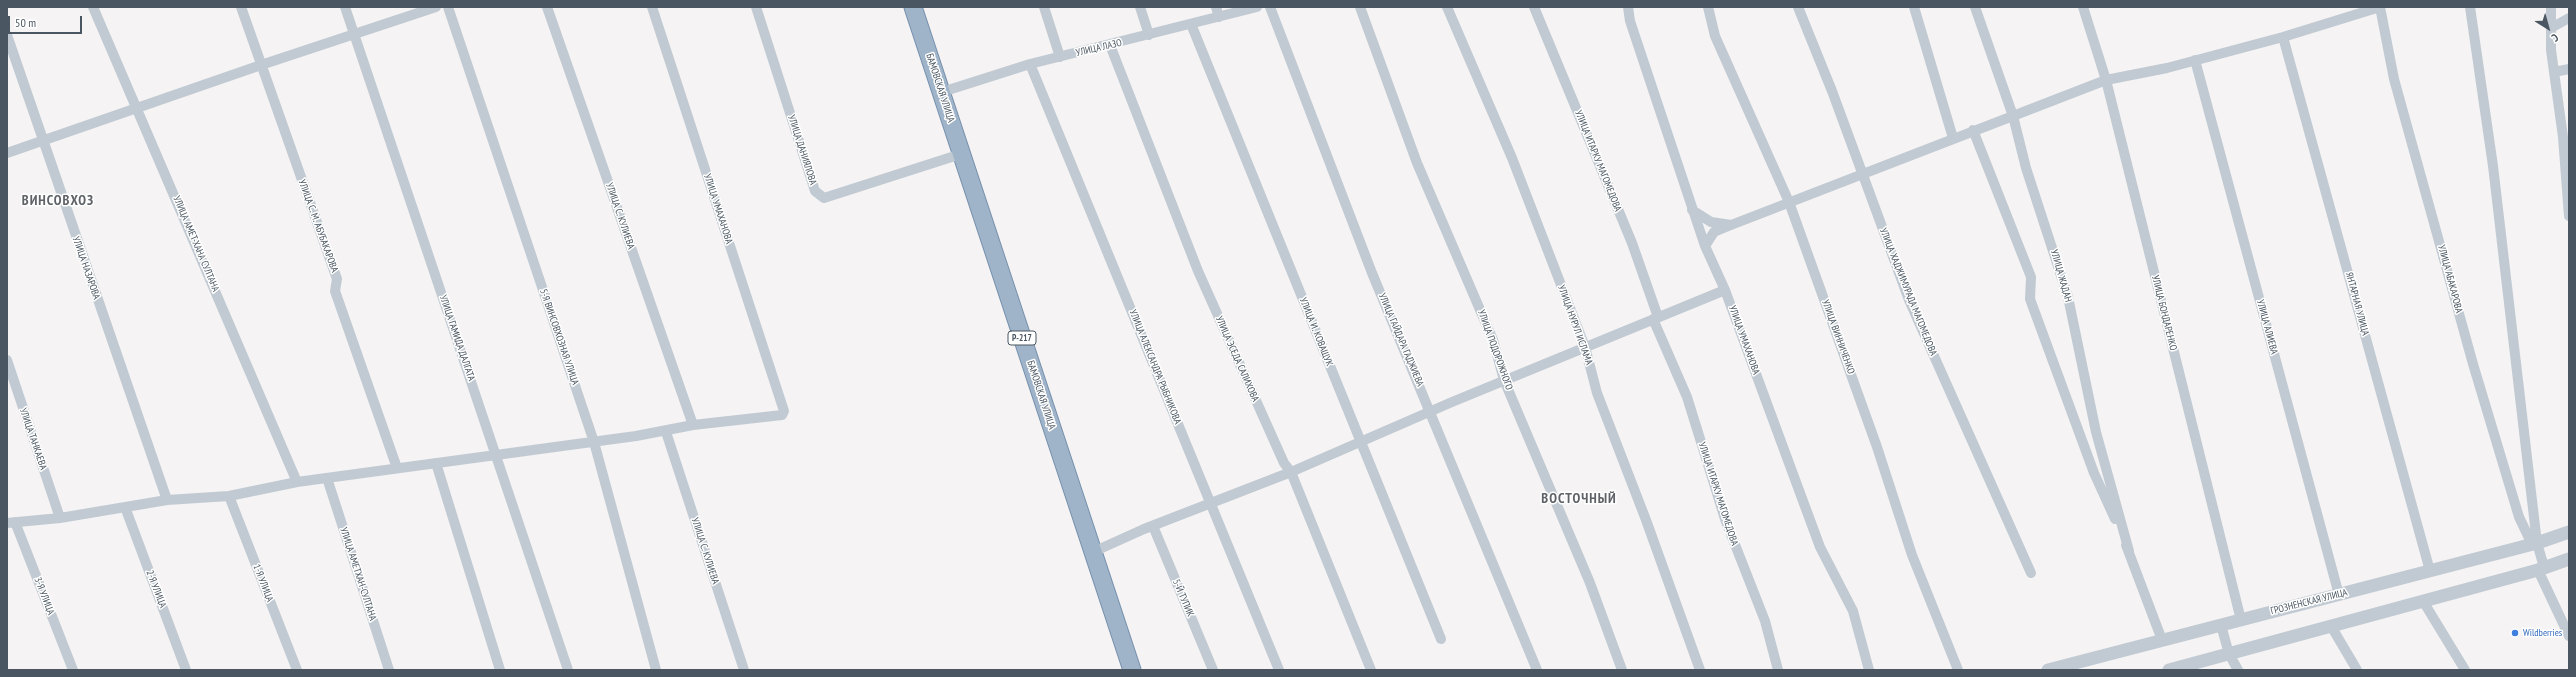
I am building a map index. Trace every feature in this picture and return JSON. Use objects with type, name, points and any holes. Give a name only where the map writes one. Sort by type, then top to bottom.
[{"type":"highway","name":"БАМОВСКАЯ УЛИЦА","points":[[913,7],[1132,670]]},
{"type":"street","name":"УЛИЦА АМЕТ-ХАНА СУЛТАНА","points":[[93,7],[297,482]]},
{"type":"street","name":"УЛИЦА С. М. АБУБАКАРОВА","points":[[241,7],[337,279],[335,291],[397,468]]},
{"type":"street","name":"УЛИЦА ГАМИДА ДАЛГАТА","points":[[345,7],[568,670]]},
{"type":"street","points":[[7,153],[138,109],[261,65],[436,7]]},
{"type":"street","name":"5-Я ВИНСОВХОЗНАЯ УЛИЦА","points":[[448,7],[594,442],[656,670]]},
{"type":"street","name":"УЛИЦА С. КУЛИЕВА","points":[[547,7],[692,425]]},
{"type":"street","name":"УЛИЦА УМАХАНОВА","points":[[652,7],[784,411],[782,415],[692,425]]},
{"type":"street","name":"УЛИЦА ДАНИЯЛОВА","points":[[756,7],[815,191],[824,198],[961,154]]},
{"type":"street","points":[[1044,7],[1060,57]]},
{"type":"street","points":[[1140,7],[1149,35]]},
{"type":"street","name":"УЛИЦА ЛАЗО","points":[[942,92],[1030,64],[1191,24],[1218,12],[1257,7]]},
{"type":"street","name":"УЛИЦА ГАЙДАРА ГАДЖИЕВА","points":[[1270,7],[1372,273],[1431,411],[1537,670]]},
{"type":"street","name":"УЛИЦА ПОДОРОЖНОГО","points":[[1360,7],[1417,163],[1493,340],[1504,380],[1590,583],[1622,670]]},
{"type":"street","name":"УЛИЦА НУРУЛ ИСЛАМА","points":[[1447,7],[1512,158],[1585,347],[1597,393],[1646,520],[1700,670]]},
{"type":"street","name":"УЛИЦА ИТАРКУ МАГОМЕДОВА","points":[[1534,7],[1632,243],[1655,318],[1687,397],[1725,519],[1766,621],[1778,670]]},
{"type":"street","name":"УЛИЦА УМАХАНОВА","points":[[1628,7],[1630,21],[1705,246],[1725,290],[1820,547],[1853,611],[1868,670]]},
{"type":"street","name":"УЛИЦА ВИННИЧЕНКО","points":[[1708,7],[1715,36],[1789,202],[1877,447],[1912,555],[1958,670]]},
{"type":"street","name":"УЛИЦА ХАДЖИМУРАДА МАГОМЕДОВА","points":[[1798,7],[1832,91],[1861,174],[1909,300],[2031,573]]},
{"type":"street","points":[[1914,7],[1953,138]]},
{"type":"street","name":"УЛИЦА ЖАДАН","points":[[1975,7],[2013,116],[2026,168],[2068,298],[2097,439],[2129,551]]},
{"type":"street","name":"УЛИЦА БОНДАРЕНКО","points":[[2083,7],[2106,80],[2241,620]]},
{"type":"street","points":[[1705,246],[1714,232],[1973,130],[2106,80],[2195,60],[2284,37],[2380,7]]},
{"type":"street","name":"УЛИЦА АБАКАРОВА","points":[[2380,7],[2394,79],[2473,364],[2519,516],[2529,538],[2537,543]]},
{"type":"street","points":[[2470,7],[2493,166],[2541,569],[2569,636]]},
{"type":"street","points":[[2551,7],[2554,72],[2563,137],[2569,216]]},
{"type":"street","points":[[2551,28],[2569,18]]},
{"type":"street","name":"УЛИЦА И. КОВАЩУК","points":[[1191,24],[1441,639]]},
{"type":"street","name":"УЛИЦА НАЗАРОВА","points":[[7,35],[167,500]]},
{"type":"street","name":"ЯНТАРНАЯ УЛИЦА","points":[[2284,37],[2430,571]]},
{"type":"street","name":"УЛИЦА ЭСЕДА САЛИХОВА","points":[[1110,45],[1198,271],[1284,463],[1291,472],[1371,670]]},
{"type":"street","name":"УЛИЦА АЛИЕВА","points":[[2195,60],[2339,595]]},
{"type":"street","name":"УЛИЦА АЛЕКСАНДРА РЫБНИКОВА","points":[[1030,64],[1279,670]]},
{"type":"street","points":[[2554,72],[2569,68]]},
{"type":"street","points":[[1973,130],[2031,277],[2030,300],[2094,473],[2129,551],[2162,640]]},
{"type":"street","points":[[1692,210],[1711,222],[1731,225]]},
{"type":"street","points":[[1093,552],[1153,526],[1291,472],[1504,380],[1725,290]]},
{"type":"street","name":"УЛИЦА ТАНКАЕВА","points":[[7,360],[60,518]]},
{"type":"street","points":[[11,522],[60,518],[167,500],[229,496],[297,482],[666,432],[692,425]]},
{"type":"street","name":"УЛИЦА С. КУЛИЕВА","points":[[666,432],[744,670]]},
{"type":"street","points":[[436,463],[500,670]]},
{"type":"street","name":"УЛИЦА АМЕТХАН-СУЛТАНА","points":[[327,478],[389,670]]},
{"type":"street","name":"1-Я УЛИЦА","points":[[229,496],[297,670]]},
{"type":"street","name":"2-Я УЛИЦА","points":[[125,507],[186,670]]},
{"type":"street","name":"3-Я УЛИЦА","points":[[11,522],[73,670]]},
{"type":"street","name":"5-Й ТУПИК","points":[[1153,526],[1213,670]]},
{"type":"street","name":"ГРОЗНЕНСКАЯ УЛИЦА","points":[[2048,670],[2537,543],[2569,532]]},
{"type":"street","points":[[2169,670],[2541,569],[2569,559]]},
{"type":"street","points":[[2423,601],[2465,670]]},
{"type":"street","points":[[2221,625],[2229,654],[2238,670]]},
{"type":"street","points":[[2330,626],[2357,670]]},
{"type":"place","name":"Wildberries","points":[[2515,633]]},
{"type":"district","name":"ВИНСОВХОЗ","points":[[58,201]]},
{"type":"district","name":"ВОСТОЧНЫЙ","points":[[1579,499]]}]
